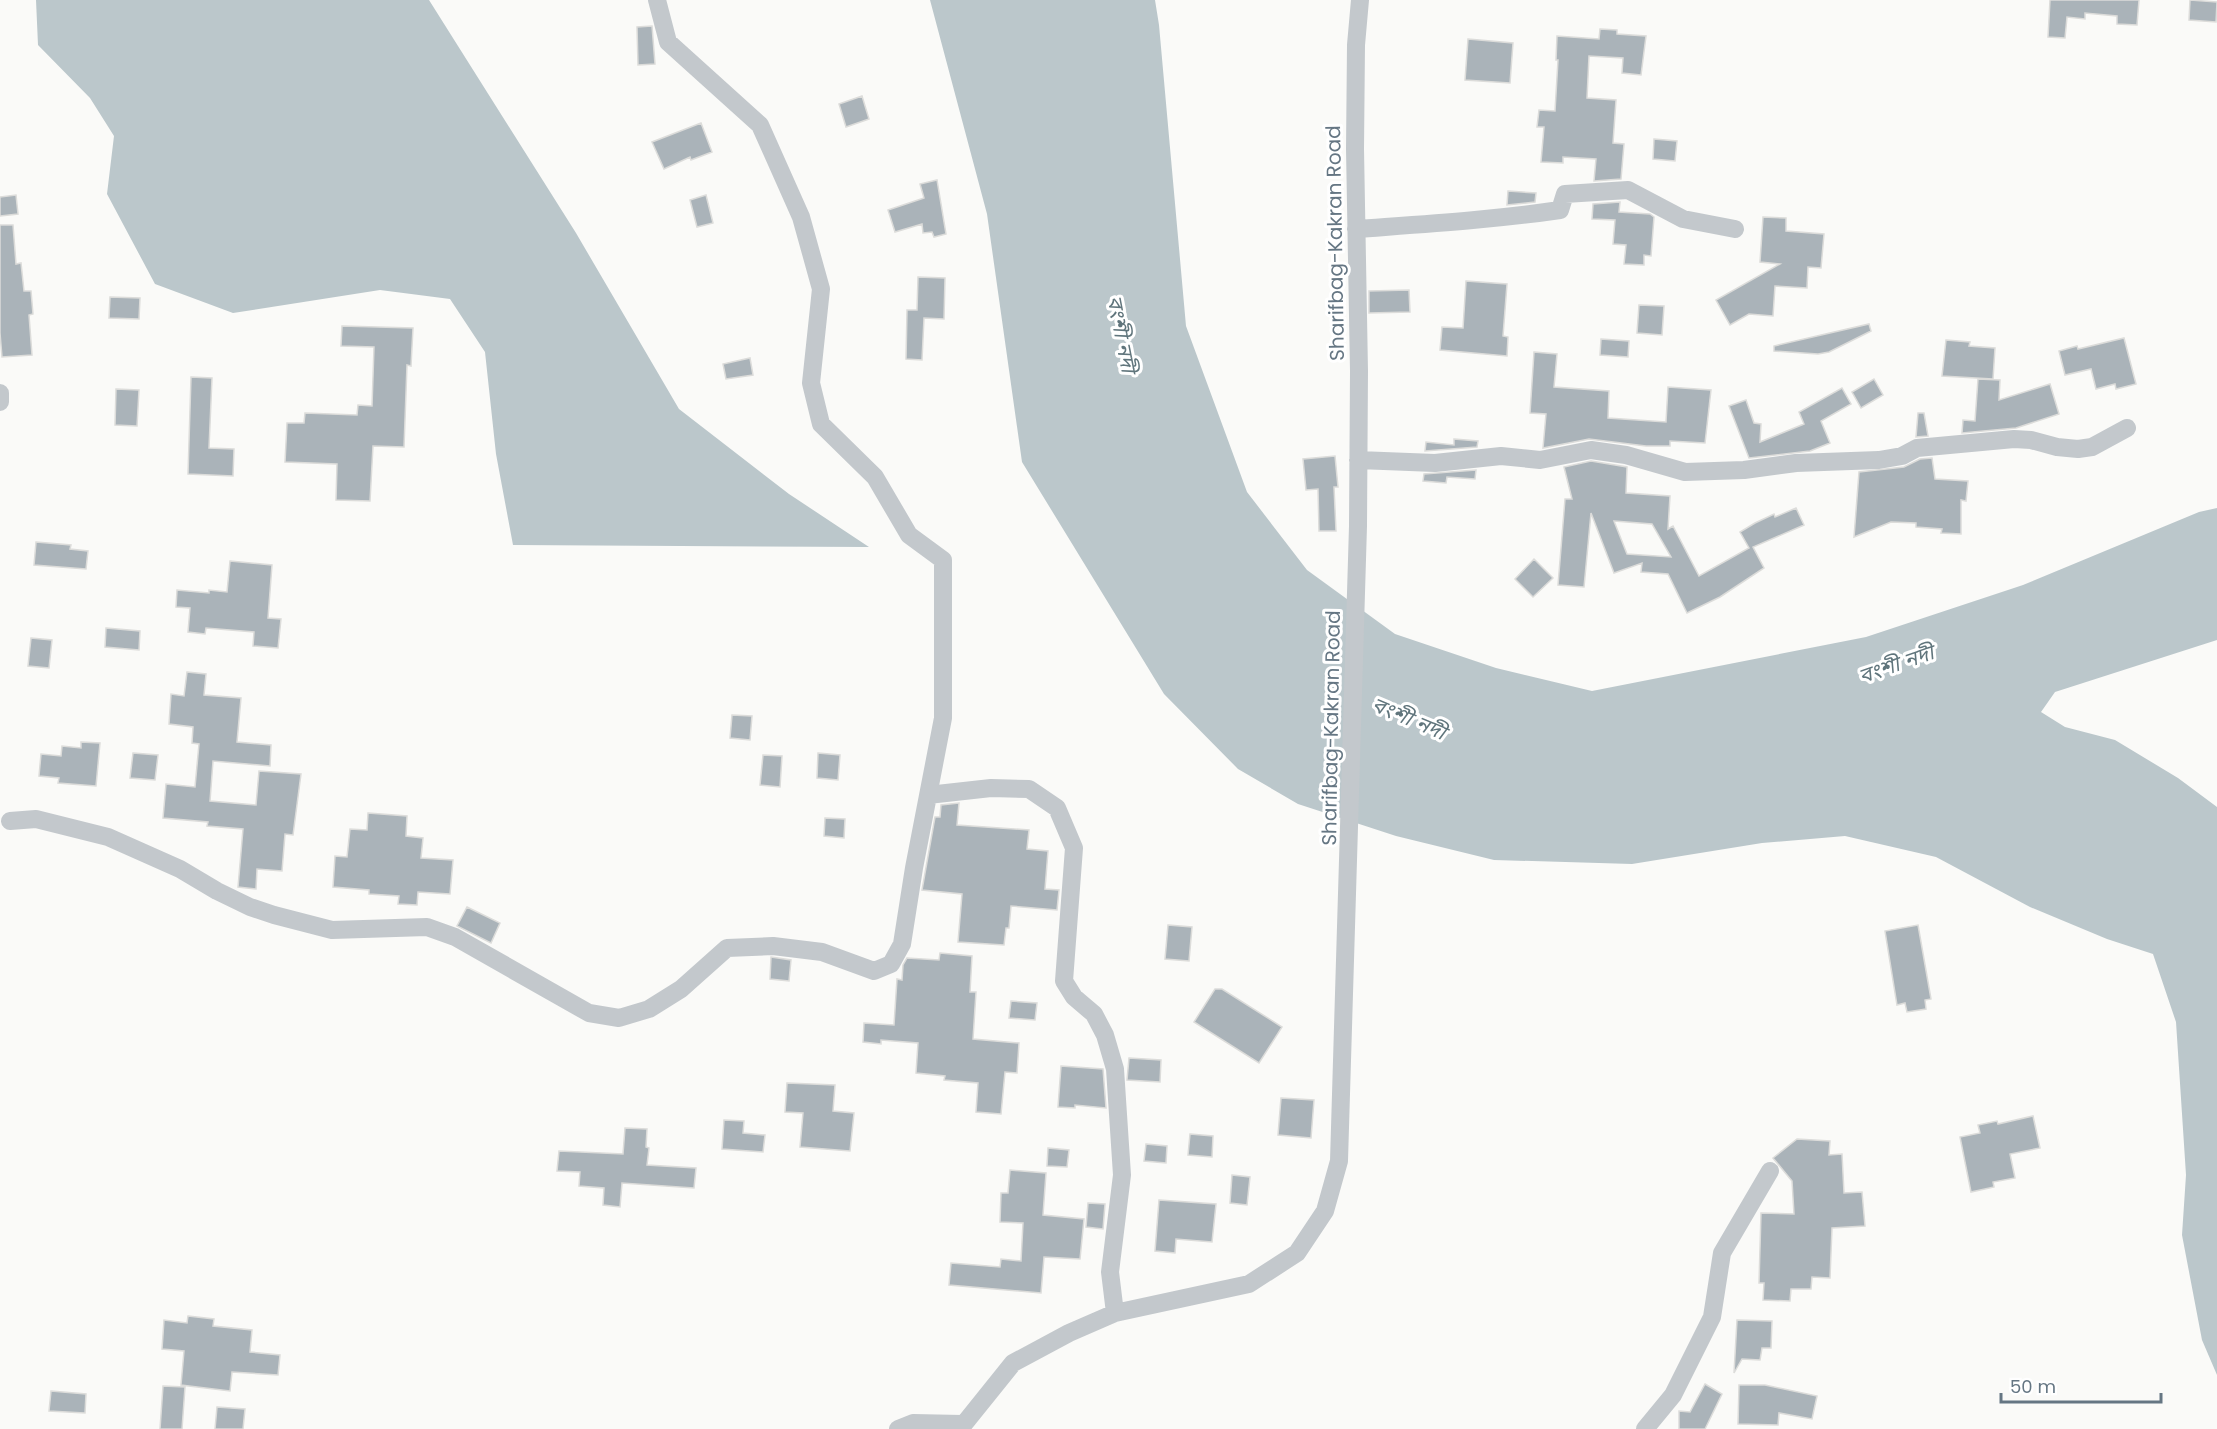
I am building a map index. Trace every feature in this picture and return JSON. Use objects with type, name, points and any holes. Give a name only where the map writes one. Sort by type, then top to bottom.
[{"type":"street","points":[[10,821],[36,819],[108,837],[180,868],[217,891],[250,907],[332,930],[427,927],[454,937],[590,1013],[619,1018],[649,1009],[681,988],[728,948],[773,946],[822,952],[874,971],[891,964],[902,944],[943,718],[943,560],[909,535],[875,477],[821,424],[810,383],[821,289],[801,217],[760,125],[668,42],[657,0]]},
{"type":"street","name":"Sharifbag-Kakran Road","points":[[961,1426],[1013,1363],[1070,1333],[1115,1313],[1250,1284],[1297,1253],[1324,1211],[1340,1161],[1358,526],[1356,45],[1360,0]]},
{"type":"street","points":[[1356,229],[1506,218],[1560,210],[1565,194],[1628,190],[1683,219],[1735,229]]},
{"type":"street","points":[[0,393],[0,402]]},
{"type":"street","points":[[1358,460],[1435,463],[1501,456],[1540,460],[1591,450],[1626,455],[1685,472],[1744,470],[1796,463],[1879,460],[1902,456],[1917,448],[2014,439],[2078,449],[2092,447],[2127,429]]},
{"type":"street","points":[[928,795],[991,788],[1029,789],[1057,808],[1074,848],[1064,981],[1074,997],[1094,1014],[1105,1035],[1115,1069],[1122,1175],[1110,1272],[1115,1313]]},
{"type":"street","points":[[1646,1429],[1673,1395],[1712,1317],[1722,1253],[1770,1171]]},
{"type":"street","points":[[898,1429],[913,1423],[961,1426]]},
{"type":"water","points":[[36,0],[429,0],[576,233],[679,409],[789,494],[869,547],[513,545],[496,454],[485,352],[450,299],[380,290],[233,313],[155,284],[107,194],[114,136],[90,98],[38,45]]},
{"type":"water","name":"বংশী নদী","points":[[930,0],[1155,0],[1186,326],[1247,492],[1307,570],[1395,634],[1496,668],[1592,691],[1866,637],[2023,585],[2199,512],[2217,508],[2217,640],[2055,692],[2041,712],[2065,727],[2115,740],[2178,778],[2217,807],[2217,1375],[2202,1340],[2182,1235],[2186,1175],[2176,1022],[2153,954],[2107,939],[2030,907],[1936,857],[1845,836],[1762,843],[1632,864],[1494,860],[1396,836],[1298,804],[1238,769],[1164,694],[1022,462],[987,214]]},
{"type":"building","points":[[2050,0],[2139,0],[2137,25],[2117,24],[2117,16],[2085,13],[2085,19],[2067,17],[2065,38],[2048,37]]},
{"type":"building","points":[[2190,0],[2217,2],[2216,22],[2189,20]]},
{"type":"building","points":[[652,26],[655,64],[638,65],[637,27]]},
{"type":"building","points":[[1600,29],[1617,30],[1617,34],[1646,36],[1641,75],[1622,73],[1623,58],[1589,56],[1587,98],[1616,100],[1613,143],[1624,144],[1621,179],[1594,181],[1596,159],[1563,157],[1563,163],[1541,162],[1544,127],[1537,127],[1539,110],[1555,111],[1557,36],[1599,39]]},
{"type":"building","points":[[1468,39],[1513,43],[1510,83],[1465,80]]},
{"type":"building","points":[[862,96],[869,119],[846,127],[839,104]]},
{"type":"building","points":[[701,123],[712,152],[691,160],[690,157],[664,169],[652,142]]},
{"type":"building","points":[[1654,139],[1677,141],[1675,161],[1653,159]]},
{"type":"building","points":[[937,180],[946,234],[934,237],[932,232],[923,233],[922,224],[895,232],[888,210],[924,198],[920,184]]},
{"type":"building","points":[[1508,191],[1536,193],[1535,202],[1507,205]]},
{"type":"building","points":[[16,195],[18,214],[0,216],[0,197]]},
{"type":"building","points":[[706,195],[713,223],[697,227],[690,200]]},
{"type":"building","points":[[1620,202],[1619,212],[1650,214],[1654,217],[1651,256],[1644,255],[1644,265],[1624,264],[1626,245],[1613,244],[1615,220],[1592,219],[1593,204]]},
{"type":"building","points":[[1763,217],[1786,218],[1786,231],[1824,234],[1821,268],[1808,267],[1807,288],[1775,286],[1773,316],[1749,314],[1730,325],[1716,300],[1780,264],[1760,262]]},
{"type":"building","points":[[0,225],[13,225],[16,264],[21,263],[24,291],[31,291],[33,314],[29,315],[32,355],[2,357]]},
{"type":"building","points":[[918,277],[945,278],[944,319],[924,318],[922,360],[906,359],[907,310],[917,310]]},
{"type":"building","points":[[1466,281],[1507,284],[1503,336],[1508,337],[1507,356],[1440,350],[1442,327],[1463,328]]},
{"type":"building","points":[[1409,290],[1410,312],[1369,313],[1369,291]]},
{"type":"building","points":[[110,297],[140,298],[139,319],[109,318]]},
{"type":"building","points":[[1639,305],[1664,306],[1662,335],[1637,333]]},
{"type":"building","points":[[1869,324],[1871,331],[1829,352],[1818,354],[1774,351],[1774,346]]},
{"type":"building","points":[[342,326],[413,328],[411,366],[407,365],[404,447],[373,446],[370,501],[336,500],[337,464],[285,462],[287,423],[304,423],[305,413],[357,415],[358,405],[372,406],[374,347],[341,346]]},
{"type":"building","points":[[2124,338],[2136,384],[2116,389],[2115,384],[2096,389],[2091,369],[2065,375],[2059,351]]},
{"type":"building","points":[[1601,339],[1629,341],[1628,357],[1600,355]]},
{"type":"building","points":[[1946,340],[1970,342],[1969,346],[1995,348],[1993,379],[1942,376]]},
{"type":"building","points":[[1534,352],[1557,354],[1554,387],[1609,391],[1608,418],[1666,422],[1668,387],[1711,390],[1705,443],[1670,441],[1670,446],[1646,446],[1589,439],[1543,448],[1546,414],[1530,413]]},
{"type":"building","points":[[750,358],[753,375],[726,379],[723,364]]},
{"type":"building","points":[[191,377],[212,378],[209,448],[234,449],[233,476],[188,474]]},
{"type":"building","points":[[1874,379],[1883,395],[1861,408],[1852,392]]},
{"type":"building","points":[[1978,379],[2000,380],[1999,400],[2050,384],[2059,414],[2016,428],[1962,433],[1963,420],[1975,421]]},
{"type":"building","points":[[1842,388],[1851,404],[1821,421],[1830,443],[1810,451],[1749,458],[1729,406],[1746,400],[1754,423],[1761,424],[1760,442],[1804,424],[1799,412]]},
{"type":"building","points":[[116,389],[139,390],[137,426],[115,425]]},
{"type":"building","points":[[1918,413],[1924,413],[1928,436],[1916,437]]},
{"type":"building","points":[[1454,439],[1478,441],[1477,447],[1425,451],[1426,442],[1454,445]]},
{"type":"building","points":[[1335,456],[1338,487],[1334,487],[1336,531],[1319,531],[1318,489],[1306,490],[1303,459]]},
{"type":"building","points":[[1932,458],[1935,479],[1968,481],[1966,501],[1961,500],[1961,534],[1941,533],[1942,529],[1916,527],[1916,523],[1891,522],[1854,537],[1859,472],[1904,467],[1920,459]]},
{"type":"building","points":[[1591,461],[1627,467],[1626,493],[1670,496],[1668,529],[1673,526],[1699,576],[1749,548],[1740,532],[1755,523],[1774,514],[1775,517],[1796,508],[1804,525],[1753,547],[1764,568],[1720,597],[1687,613],[1668,574],[1641,572],[1642,563],[1614,573],[1591,513],[1584,587],[1558,585],[1565,499],[1572,499],[1564,467]],"holes":[[[1614,521],[1652,524],[1671,557],[1627,554]]]},
{"type":"building","points":[[1476,470],[1475,479],[1447,477],[1446,483],[1423,481],[1424,474]]},
{"type":"building","points":[[36,542],[71,545],[70,549],[88,551],[86,569],[34,565]]},
{"type":"building","points":[[1534,559],[1553,578],[1533,597],[1515,579]]},
{"type":"building","points":[[230,561],[272,565],[268,618],[281,619],[278,648],[253,646],[254,632],[206,628],[205,634],[188,632],[190,608],[176,607],[177,590],[227,592]]},
{"type":"building","points":[[106,628],[140,631],[139,650],[105,647]]},
{"type":"building","points":[[31,638],[52,640],[49,668],[28,666]]},
{"type":"building","points":[[187,672],[206,674],[204,695],[241,698],[237,742],[271,745],[270,766],[213,761],[210,801],[256,805],[259,771],[301,774],[293,835],[285,834],[282,871],[257,869],[256,889],[238,887],[243,829],[207,826],[208,822],[163,818],[166,784],[195,787],[199,744],[192,743],[193,727],[169,724],[171,694],[184,696]]},
{"type":"building","points":[[732,715],[752,716],[750,740],[730,738]]},
{"type":"building","points":[[81,742],[100,743],[96,786],[58,783],[59,778],[39,776],[41,754],[61,756],[62,746],[81,748]]},
{"type":"building","points":[[133,753],[158,755],[155,780],[130,778]]},
{"type":"building","points":[[818,753],[840,755],[838,780],[817,778]]},
{"type":"building","points":[[763,755],[782,756],[780,787],[760,785]]},
{"type":"building","points":[[959,803],[957,825],[1029,830],[1027,849],[1048,851],[1045,889],[1059,890],[1057,910],[1011,906],[1009,928],[1006,928],[1004,945],[958,942],[962,894],[922,890],[935,817],[940,817],[941,805]]},
{"type":"building","points":[[368,813],[407,816],[406,836],[423,838],[421,858],[453,860],[450,894],[418,892],[417,905],[398,904],[399,896],[369,894],[369,890],[333,887],[335,856],[347,857],[350,829],[367,830]]},
{"type":"building","points":[[825,818],[845,819],[844,838],[824,836]]},
{"type":"building","points":[[467,907],[500,923],[491,943],[457,926]]},
{"type":"building","points":[[1168,925],[1192,927],[1189,961],[1165,959]]},
{"type":"building","points":[[1918,925],[1931,999],[1925,1000],[1926,1009],[1907,1012],[1905,1003],[1897,1005],[1885,931]]},
{"type":"building","points":[[940,953],[972,956],[970,992],[976,992],[973,1039],[1019,1043],[1017,1073],[1005,1072],[1001,1114],[976,1112],[978,1083],[944,1080],[945,1076],[916,1073],[918,1043],[881,1040],[881,1044],[863,1042],[864,1023],[894,1025],[897,979],[902,980],[903,965],[907,958],[939,960]]},
{"type":"building","points":[[771,957],[791,960],[789,981],[770,979]]},
{"type":"building","points":[[1215,989],[1222,989],[1282,1027],[1259,1063],[1194,1022]]},
{"type":"building","points":[[1011,1001],[1037,1003],[1035,1020],[1009,1018]]},
{"type":"building","points":[[1129,1058],[1161,1060],[1160,1082],[1127,1080]]},
{"type":"building","points":[[1061,1066],[1103,1069],[1106,1108],[1075,1105],[1075,1108],[1058,1107]]},
{"type":"building","points":[[787,1083],[835,1085],[833,1111],[854,1113],[850,1151],[800,1147],[803,1113],[785,1112]]},
{"type":"building","points":[[1281,1098],[1314,1100],[1311,1138],[1278,1135]]},
{"type":"building","points":[[2033,1116],[2040,1148],[2010,1154],[2015,1178],[1993,1182],[1994,1187],[1971,1192],[1960,1137],[1980,1133],[1978,1125],[1997,1121],[1998,1124]]},
{"type":"building","points":[[724,1120],[744,1121],[743,1133],[765,1135],[763,1152],[722,1149]]},
{"type":"building","points":[[625,1128],[647,1129],[646,1147],[649,1148],[647,1165],[696,1168],[694,1188],[622,1183],[620,1207],[603,1205],[604,1188],[579,1186],[580,1172],[557,1171],[559,1151],[623,1154]]},
{"type":"building","points":[[1190,1134],[1213,1136],[1212,1157],[1188,1155]]},
{"type":"building","points":[[1797,1139],[1830,1141],[1829,1155],[1842,1154],[1844,1193],[1862,1192],[1865,1226],[1832,1228],[1830,1278],[1812,1277],[1811,1289],[1791,1289],[1790,1301],[1763,1300],[1764,1283],[1759,1283],[1761,1213],[1794,1214],[1792,1181],[1773,1158]]},
{"type":"building","points":[[1146,1144],[1167,1146],[1166,1163],[1144,1161]]},
{"type":"building","points":[[1048,1148],[1069,1150],[1067,1167],[1047,1166]]},
{"type":"building","points":[[1010,1170],[1046,1173],[1043,1215],[1084,1219],[1080,1259],[1044,1257],[1041,1293],[949,1285],[951,1263],[1000,1267],[1001,1259],[1021,1261],[1023,1223],[1000,1222],[1001,1193],[1008,1193]]},
{"type":"building","points":[[1232,1175],[1250,1177],[1247,1205],[1230,1203]]},
{"type":"building","points":[[1159,1200],[1216,1204],[1212,1242],[1176,1239],[1175,1253],[1155,1251]]},
{"type":"building","points":[[1088,1203],[1105,1204],[1103,1229],[1086,1227]]},
{"type":"building","points":[[188,1316],[214,1319],[213,1326],[252,1330],[250,1352],[280,1355],[278,1375],[232,1372],[230,1391],[181,1385],[184,1351],[162,1349],[164,1320],[187,1323]]},
{"type":"building","points":[[1737,1320],[1772,1321],[1771,1348],[1762,1348],[1760,1360],[1742,1359],[1734,1373]]},
{"type":"building","points":[[1705,1384],[1722,1394],[1705,1429],[1679,1429],[1679,1411],[1690,1412]]},
{"type":"building","points":[[1739,1385],[1765,1385],[1817,1396],[1812,1419],[1779,1413],[1778,1425],[1738,1424]]},
{"type":"building","points":[[163,1386],[185,1387],[182,1429],[160,1429]]},
{"type":"building","points":[[51,1391],[86,1394],[85,1413],[49,1411]]},
{"type":"building","points":[[217,1407],[245,1409],[243,1429],[215,1429]]}]
